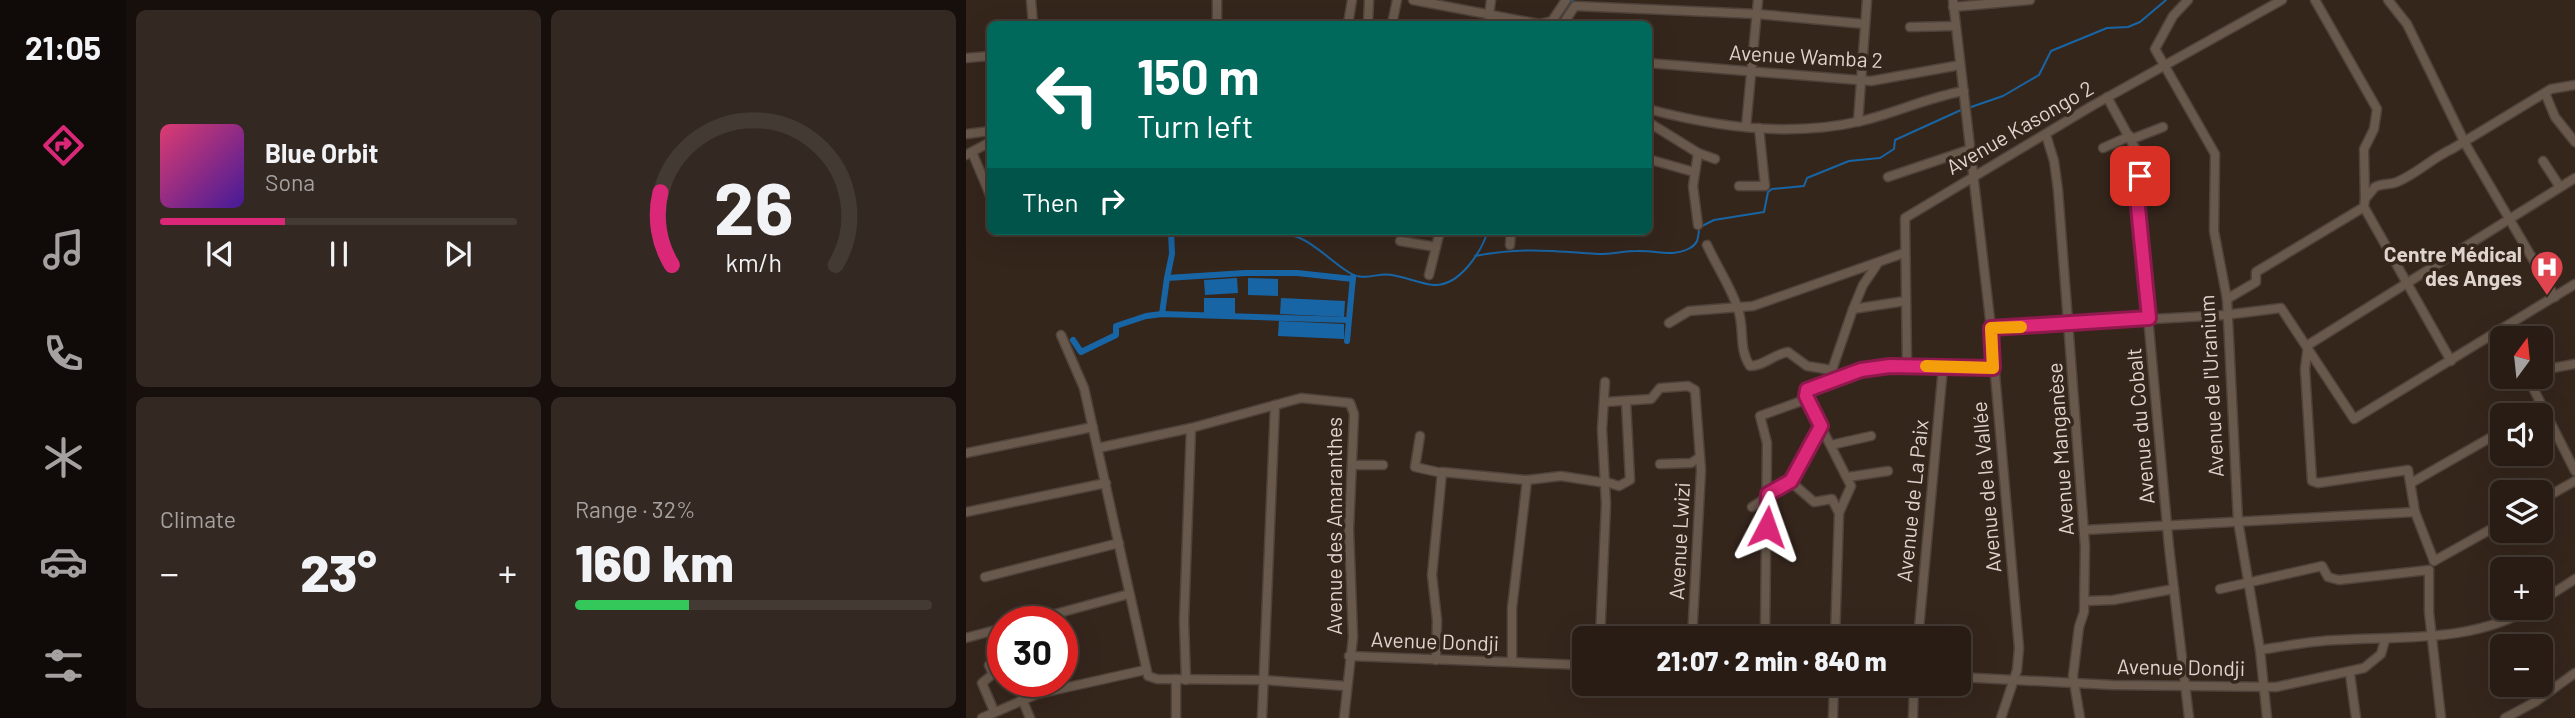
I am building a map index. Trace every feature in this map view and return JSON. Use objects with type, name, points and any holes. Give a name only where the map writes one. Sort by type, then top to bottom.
[{"type":"street","points":[[1031,0],[1033,21]]},
{"type":"street","points":[[1217,0],[1217,21]]},
{"type":"street","points":[[1348,21],[1352,0]]},
{"type":"street","points":[[1368,21],[1369,0]]},
{"type":"street","points":[[1393,21],[1397,0]]},
{"type":"street","points":[[1413,0],[1489,16],[1498,21]]},
{"type":"street","points":[[1489,16],[1491,0]]},
{"type":"street","points":[[1551,21],[1566,0]]},
{"type":"street","points":[[1746,127],[1758,0]]},
{"type":"street","points":[[1858,122],[1867,0]]},
{"type":"street","points":[[1953,4],[2030,0]]},
{"type":"street","points":[[2164,65],[2156,53],[2156,46],[2172,16],[2188,0]]},
{"type":"street","name":"Avenue Kasongo 2","points":[[1907,365],[1905,218],[2107,97],[2282,0]]},
{"type":"street","points":[[2315,0],[2377,109],[2374,128],[2364,149],[2365,203],[2451,361]]},
{"type":"street","points":[[2388,0],[2407,24],[2463,140],[2555,297]]},
{"type":"street","name":"Avenue de la Vallée","points":[[1953,4],[1991,328],[2019,648],[2014,680],[2001,718]]},
{"type":"street","points":[[1565,21],[1575,6],[1757,14],[1865,24]]},
{"type":"street","points":[[1555,16],[1560,21]]},
{"type":"street","points":[[1910,27],[1955,26]]},
{"type":"street","points":[[966,58],[987,56]]},
{"type":"street","name":"Avenue Wamba 2","points":[[1652,63],[1861,80],[1889,80],[1960,65]]},
{"type":"street","name":"Avenue de l'Uranium","points":[[2164,65],[2215,153],[2214,231],[2227,299],[2225,315],[2238,521],[2260,650],[2267,718]]},
{"type":"street","points":[[2227,299],[2256,282],[2256,272],[2365,203],[2377,186],[2394,184],[2413,174],[2435,155],[2452,149],[2557,86],[2575,85]]},
{"type":"street","points":[[1652,110],[1759,128],[1858,122],[1931,97],[1964,92]]},
{"type":"street","points":[[2545,93],[2554,117],[2575,142]]},
{"type":"street","name":"Avenue du Cobalt","points":[[2107,97],[2131,138],[2139,167],[2138,207],[2167,524],[2188,685],[2189,718]]},
{"type":"street","points":[[1652,124],[1699,153],[1715,159]]},
{"type":"street","points":[[2103,148],[2163,127]]},
{"type":"street","points":[[1739,186],[1765,186],[1759,128]]},
{"type":"street","points":[[966,134],[987,131]]},
{"type":"street","name":"Avenue Manganèse","points":[[2046,135],[2058,190],[2084,530],[2085,600],[2074,682],[2080,718]]},
{"type":"street","points":[[987,144],[969,153],[987,189]]},
{"type":"street","points":[[1888,177],[1971,149]]},
{"type":"street","points":[[1698,225],[1693,194],[1694,172],[1699,153]]},
{"type":"street","points":[[1652,160],[1694,172]]},
{"type":"street","points":[[2543,161],[2560,187]]},
{"type":"street","points":[[2308,345],[2575,178]]},
{"type":"street","points":[[1429,275],[1439,235]]},
{"type":"street","points":[[1510,245],[1511,235]]},
{"type":"street","points":[[1400,241],[1436,247]]},
{"type":"street","points":[[1707,245],[1738,308],[1744,332],[1741,349],[1750,366],[1763,364],[1774,355],[1787,352],[1808,366],[1834,374]]},
{"type":"street","points":[[1669,323],[1689,311],[1738,308],[1777,298],[1904,253]]},
{"type":"street","points":[[1834,374],[1853,309],[1863,285],[1879,262]]},
{"type":"street","points":[[2514,326],[2575,284]]},
{"type":"street","points":[[1853,309],[1905,301]]},
{"type":"street","points":[[1991,328],[2225,315],[2282,309],[2308,345],[2350,417],[2359,418],[2451,361],[2490,341]]},
{"type":"street","points":[[1061,335],[1082,383],[1146,672],[1154,679],[1264,680],[1346,686]]},
{"type":"street","points":[[2220,589],[2248,585],[2322,566],[2328,577],[2339,580],[2429,570],[2434,566],[2414,512],[2411,483],[2406,469],[2313,482],[2305,369],[2308,345]]},
{"type":"street","points":[[2553,368],[2575,364]]},
{"type":"street","points":[[1835,626],[1839,513],[1851,486],[1807,399],[1807,390],[1834,374],[1861,370],[1907,365],[1993,368]]},
{"type":"street","name":"Avenue de La Paix","points":[[1919,626],[1943,367]]},
{"type":"street","points":[[1600,626],[1606,483],[1602,429],[1605,382]]},
{"type":"street","name":"Avenue Lwizi","points":[[1626,401],[1651,399],[1657,389],[1692,386],[1695,390],[1700,457],[1693,626]]},
{"type":"street","name":"Avenue des Amaranthes","points":[[1098,448],[1191,428],[1304,398],[1350,403],[1354,414],[1349,539],[1353,638],[1349,656]]},
{"type":"street","points":[[1765,626],[1767,443],[1760,416],[1807,399]]},
{"type":"street","points":[[1420,436],[1415,467],[1442,473],[1527,480],[1561,476],[1619,486],[1630,480],[1626,401],[1605,402]]},
{"type":"street","points":[[1262,718],[1275,405]]},
{"type":"street","points":[[1752,507],[1791,481],[1821,426]]},
{"type":"street","points":[[966,453],[1093,427]]},
{"type":"street","points":[[1186,680],[1185,621],[1191,428]]},
{"type":"street","points":[[2553,429],[2575,471]]},
{"type":"street","points":[[1831,445],[1871,436]]},
{"type":"street","points":[[2411,483],[2490,438]]},
{"type":"street","points":[[1660,464],[1690,463],[1700,457]]},
{"type":"street","points":[[1352,465],[1383,465]]},
{"type":"street","points":[[1848,477],[1888,471]]},
{"type":"street","points":[[1436,660],[1437,620],[1433,575],[1442,473]]},
{"type":"street","points":[[1512,662],[1512,608],[1527,480]]},
{"type":"street","points":[[1791,481],[1814,502],[1832,499],[1839,513]]},
{"type":"street","points":[[2553,493],[2575,481]]},
{"type":"street","points":[[966,512],[1106,484]]},
{"type":"street","points":[[2084,530],[2414,512]]},
{"type":"street","points":[[2434,561],[2490,530]]},
{"type":"street","points":[[985,577],[1119,543]]},
{"type":"street","points":[[2429,570],[2431,636],[2441,718]]},
{"type":"street","points":[[2553,593],[2575,579]]},
{"type":"street","points":[[2085,600],[2113,600],[2174,589]]},
{"type":"street","points":[[1078,608],[1129,594]]},
{"type":"street","name":"Avenue Dondji","points":[[2260,650],[2333,640],[2385,640],[2431,636],[2498,625],[2507,620]]},
{"type":"street","points":[[966,638],[987,632]]},
{"type":"street","name":"Avenue Dondji","points":[[1971,678],[2264,687],[2291,685],[2350,674],[2368,666],[2381,654],[2385,640]]},
{"type":"street","name":"Avenue Dondji","points":[[1344,718],[1349,656],[1572,664]]},
{"type":"street","points":[[982,718],[1022,699],[1146,672]]},
{"type":"street","points":[[2505,718],[2535,702],[2575,673]]},
{"type":"street","points":[[2350,674],[2356,718]]},
{"type":"street","points":[[987,678],[982,682],[987,693]]},
{"type":"street","points":[[1176,679],[1176,718]]},
{"type":"street","points":[[1833,718],[1834,696]]},
{"type":"street","points":[[1913,718],[1914,696]]},
{"type":"street","points":[[989,697],[995,711]]},
{"type":"street","points":[[1022,699],[1030,718]]},
{"type":"water","points":[[1237,278],[1238,293],[1205,295],[1204,280]]},
{"type":"water","points":[[1248,278],[1278,279],[1278,296],[1248,295]]},
{"type":"water","points":[[1204,298],[1235,298],[1235,314],[1204,315]]},
{"type":"water","points":[[1281,298],[1345,301],[1344,317],[1280,314]]},
{"type":"water","points":[[1279,321],[1344,324],[1344,339],[1278,336]]},
{"type":"waterway","points":[[1563,15],[1573,0]]},
{"type":"waterway","points":[[1971,107],[2003,96],[2039,75],[2051,51],[2107,28],[2128,27],[2140,22],[2166,0]]},
{"type":"waterway","points":[[1702,226],[1714,220],[1764,212],[1768,192],[1772,189],[1804,186],[1807,178],[1849,161],[1880,158],[1894,149],[1895,140],[1961,110]]},
{"type":"waterway","points":[[1475,256],[1523,251],[1677,253],[1695,245],[1699,230]]},
{"type":"waterway","points":[[1167,278],[1172,254],[1171,235]]},
{"type":"waterway","points":[[1292,235],[1309,243],[1355,276],[1392,275],[1434,285],[1443,284],[1461,274],[1475,258],[1486,235]]},
{"type":"waterway","points":[[1162,314],[1167,278],[1297,273],[1353,279]]},
{"type":"waterway","points":[[1347,341],[1353,277]]},
{"type":"waterway","points":[[1073,340],[1081,352],[1116,335],[1116,326],[1146,316],[1162,314],[1348,320]]},
{"type":"slow traffic","points":[[1926,366],[1993,368],[1991,328],[2021,327]]},
{"type":"place","name":"Centre Médical des Anges","points":[[2547,297]]},
{"type":"route","points":[[1767,527],[1768,494],[1791,481],[1821,426],[1806,396],[1807,390],[1861,370],[1890,366],[1993,368],[1991,328],[2149,318],[2138,207],[2140,176]]}]
